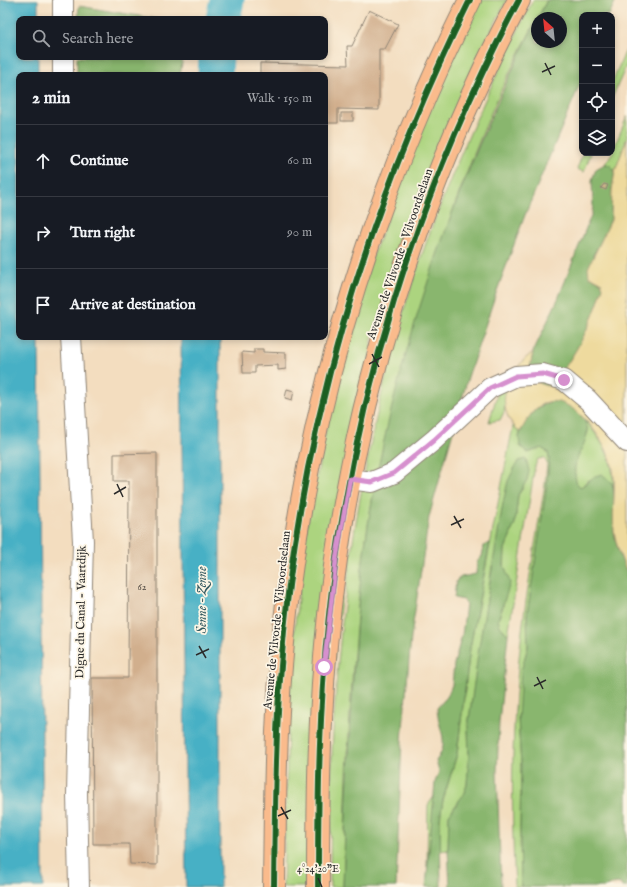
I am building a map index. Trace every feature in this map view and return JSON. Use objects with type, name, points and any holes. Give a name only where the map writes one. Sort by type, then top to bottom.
[{"type":"main road","name":"Avenue de Vilvorde - Vilvoordselaan","points":[[274,887],[276,754],[281,664],[292,568],[325,391],[352,293],[383,201],[421,104],[470,0]]},
{"type":"main road","name":"Avenue de Vilvorde - Vilvoordselaan","points":[[318,887],[320,738],[324,667],[335,568],[350,479],[363,417],[382,343],[427,203],[472,93],[518,0]]},
{"type":"lane","points":[[63,0],[63,16]]},
{"type":"lane","points":[[63,60],[63,72]]},
{"type":"lane","name":"Digue du Canal - Vaartdijk","points":[[71,340],[83,541],[77,794],[79,887]]},
{"type":"lane","points":[[350,479],[372,482],[394,473],[434,440],[490,388],[516,376],[543,374],[564,380],[588,400],[627,442]]},
{"type":"green space","points":[[480,0],[507,0],[476,60],[418,199],[372,339],[307,887],[283,887],[290,665],[307,525],[331,404],[369,266],[424,121]]},
{"type":"green space","points":[[533,0],[547,0],[541,12],[531,12],[531,31],[503,86],[459,193],[431,275],[396,393],[375,484],[360,588],[350,716],[343,887],[330,887],[333,725],[343,614],[355,528],[371,441],[391,356],[419,264],[435,219],[471,130]]},
{"type":"green space","points":[[547,0],[616,0],[610,12],[579,12],[579,86],[525,215],[495,296],[468,377],[429,517],[411,637],[402,740],[396,887],[343,887],[353,673],[360,587],[376,477],[391,409],[409,342],[430,275],[453,210],[479,145],[531,31],[531,48],[567,48],[567,12],[541,12]]},
{"type":"green space","points":[[79,6],[139,16],[78,16]]},
{"type":"green space","points":[[627,48],[627,64],[615,91],[615,75]]},
{"type":"green space","points":[[77,60],[182,60],[180,72],[77,72]]},
{"type":"green space","points":[[627,116],[627,138],[615,171],[610,165],[605,164],[610,156],[615,156],[615,146]]},
{"type":"green space","points":[[582,156],[590,156],[584,172],[577,169]]},
{"type":"green space","points":[[605,164],[610,165],[615,171],[612,190],[611,219],[606,232],[593,255],[594,279],[601,282],[603,287],[589,326],[576,351],[552,385],[545,386],[539,383],[529,372],[533,352],[558,299],[592,213],[592,180],[596,169]]},
{"type":"green space","points":[[501,382],[507,383],[504,412],[500,420],[489,422]]},
{"type":"green space","points":[[556,401],[572,406],[585,421],[587,426],[585,441],[576,463],[575,476],[577,484],[581,487],[595,476],[602,474],[612,483],[616,541],[627,572],[627,887],[622,887],[621,884],[616,883],[605,887],[521,887],[521,765],[518,718],[521,671],[528,647],[527,615],[547,484],[549,459],[548,452],[541,448],[528,453],[520,446],[519,438],[527,419],[537,409],[549,402]]},
{"type":"green space","points":[[585,420],[607,452],[612,469],[614,491],[612,483],[588,480],[581,487],[577,485],[574,476],[575,461],[588,432]]},
{"type":"green space","points":[[513,426],[520,432],[519,438],[528,453],[541,448],[548,452],[549,459],[547,484],[527,615],[528,647],[525,657],[518,718],[521,765],[521,887],[515,887],[513,853],[513,751],[520,649],[531,566],[545,484],[547,463],[544,458],[538,459],[535,466],[508,635],[500,626],[498,620],[503,607],[505,549],[515,523],[518,495],[523,488],[526,459],[492,566],[468,727],[469,755],[467,785],[463,795],[449,815],[448,850],[440,851],[440,819],[443,800],[457,754],[470,648]]},
{"type":"green space","points":[[526,459],[529,471],[527,480],[518,495],[515,523],[505,549],[504,565],[510,583],[498,620],[500,626],[508,635],[499,722],[497,772],[501,887],[450,887],[448,850],[449,815],[463,795],[467,785],[469,755],[468,727],[479,647],[503,503],[508,481],[518,461]]},
{"type":"green space","points":[[490,542],[470,648],[457,754],[443,800],[440,819],[441,887],[426,887],[435,782],[439,772],[436,761],[443,747],[437,708],[447,697],[452,685],[454,664],[462,635],[466,604],[464,600],[454,598],[456,581],[461,577],[476,574],[477,562],[482,556],[484,546]]},
{"type":"green space","points":[[435,795],[427,867],[428,805]]},
{"type":"sand","points":[[627,138],[627,572],[619,552],[614,531],[613,470],[607,451],[601,440],[582,417],[572,408],[560,402],[549,402],[535,409],[520,432],[511,422],[506,412],[505,401],[506,390],[516,369],[533,352],[529,372],[545,386],[552,385],[576,351],[589,326],[603,287],[601,282],[589,276],[588,268],[611,220],[612,190],[615,171]]},
{"type":"water","points":[[0,0],[38,0],[38,16],[16,16],[16,60],[38,60],[38,72],[16,72],[16,340],[39,340],[43,887],[0,887]]},
{"type":"water","points":[[181,340],[220,340],[220,887],[186,887]]},
{"type":"building","points":[[369,10],[398,24],[385,49],[379,49],[379,110],[338,109],[338,123],[328,123],[328,72],[260,72],[260,63],[348,65],[347,46],[352,46]]},
{"type":"building","points":[[341,113],[353,113],[353,121],[341,121]]},
{"type":"building","points":[[604,184],[608,185],[606,190],[601,188]]},
{"type":"building","points":[[254,349],[263,349],[263,352],[286,353],[286,369],[278,370],[278,365],[255,366],[255,373],[243,373],[242,352],[254,353]]},
{"type":"building","points":[[287,389],[294,391],[292,400],[285,398]]},
{"type":"building","points":[[157,453],[157,865],[130,864],[129,844],[93,844],[92,678],[128,678],[129,481],[114,481],[114,454]]},
{"type":"waterway","name":"Senne - Zenne","points":[[224,16],[227,0]]},
{"type":"waterway","name":"Senne - Zenne","points":[[215,72],[216,60]]},
{"type":"cycle path","points":[[274,887],[276,748],[281,666],[290,579],[303,493],[321,408],[343,324],[369,241],[399,159],[433,79],[470,0]]},
{"type":"cycle path","points":[[318,887],[318,819],[323,683],[329,615],[340,535],[354,455],[373,376],[395,298],[421,222],[450,146],[483,72],[519,0]]},
{"type":"route","points":[[324,667],[336,560],[350,479],[372,482],[394,473],[434,440],[490,388],[516,376],[543,374],[564,380]]}]
